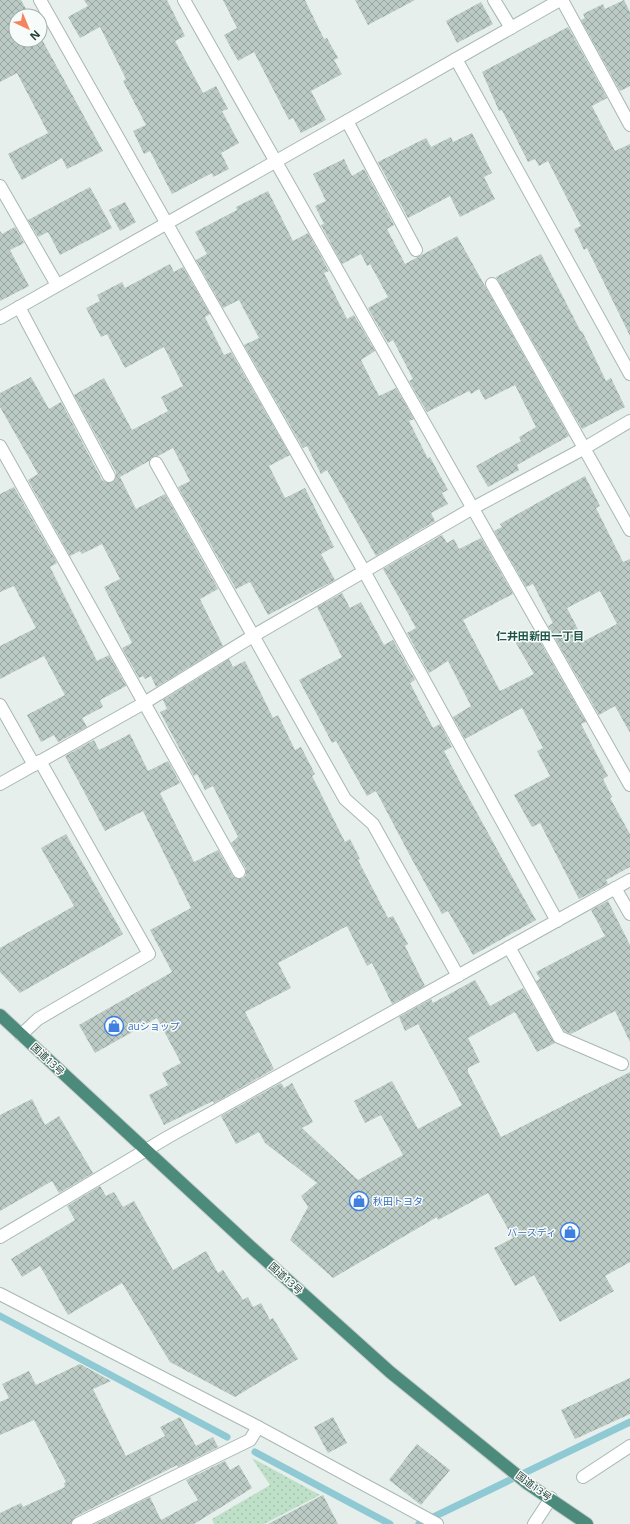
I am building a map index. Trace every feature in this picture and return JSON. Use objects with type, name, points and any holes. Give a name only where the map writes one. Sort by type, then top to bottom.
[{"type":"highway","name":"国道13号","points":[[0,1015],[145,1150],[390,1372],[509,1467],[528,1484],[551,1498],[587,1524]]},
{"type":"street","points":[[40,0],[365,573],[557,921]]},
{"type":"street","points":[[184,0],[630,785]]},
{"type":"street","points":[[494,0],[511,28]]},
{"type":"street","points":[[0,318],[561,0],[630,125]]},
{"type":"street","points":[[456,59],[630,374]]},
{"type":"street","points":[[347,121],[416,250]]},
{"type":"street","points":[[0,186],[57,286]]},
{"type":"street","points":[[492,284],[583,449],[630,530]]},
{"type":"street","points":[[19,307],[109,476]]},
{"type":"street","points":[[0,784],[144,703],[253,636],[365,573],[473,508],[583,449],[630,421]]},
{"type":"street","points":[[0,446],[239,872]]},
{"type":"street","points":[[156,462],[345,799],[373,824],[458,976]]},
{"type":"street","points":[[0,705],[37,763],[149,954],[38,1019],[22,1035]]},
{"type":"street","points":[[0,1237],[145,1150],[630,880]]},
{"type":"street","points":[[615,888],[630,914]]},
{"type":"street","points":[[508,947],[560,1037],[622,1064]]},
{"type":"street","points":[[0,1294],[258,1427],[414,1513],[437,1524]]},
{"type":"street","points":[[78,1524],[94,1520],[250,1440],[258,1427]]},
{"type":"street","points":[[583,1477],[630,1446]]},
{"type":"street","points":[[534,1524],[551,1498]]},
{"type":"green space","points":[[252,1458],[320,1495],[264,1524],[214,1524],[212,1519],[270,1485]]},
{"type":"building","points":[[0,0],[21,0],[26,8],[8,8],[8,48],[47,48],[103,151],[67,169],[62,158],[22,180],[8,154],[48,133],[17,73],[0,82]]},
{"type":"building","points":[[84,0],[167,0],[185,36],[175,41],[203,93],[216,86],[228,109],[222,111],[239,143],[221,153],[229,169],[213,177],[212,173],[172,194],[150,151],[144,154],[133,131],[146,125],[123,81],[126,79],[100,27],[80,38],[68,17],[88,6]]},
{"type":"building","points":[[223,0],[305,0],[324,39],[327,38],[338,58],[334,60],[342,74],[311,91],[326,120],[301,133],[293,118],[289,120],[254,52],[238,61],[224,35],[237,28]]},
{"type":"building","points":[[355,0],[415,0],[368,25]]},
{"type":"building","points":[[624,0],[630,12],[630,86],[620,91],[581,20],[585,18],[583,14],[603,4],[605,9]]},
{"type":"building","points":[[481,2],[493,24],[457,43],[446,21]]},
{"type":"building","points":[[568,27],[607,98],[592,106],[615,151],[630,144],[630,336],[587,248],[584,250],[574,229],[581,226],[548,161],[539,166],[535,159],[528,162],[502,110],[499,111],[482,72]]},
{"type":"building","points":[[472,133],[492,173],[484,177],[495,199],[460,217],[450,196],[408,218],[378,162],[426,138],[431,147],[451,137],[453,142]]},
{"type":"building","points":[[344,159],[352,176],[364,169],[394,225],[387,229],[405,264],[457,236],[569,436],[517,465],[519,470],[488,487],[476,466],[521,441],[519,437],[536,427],[515,385],[485,400],[479,389],[471,394],[469,391],[427,412],[409,381],[413,379],[393,340],[388,343],[368,308],[388,297],[370,264],[367,266],[361,254],[342,264],[321,225],[324,224],[315,206],[326,201],[313,174]]},
{"type":"building","points":[[90,187],[112,228],[60,255],[48,232],[38,237],[28,220]]},
{"type":"building","points":[[268,191],[293,241],[308,233],[329,271],[324,273],[347,319],[354,315],[375,351],[361,360],[379,396],[396,388],[414,419],[409,421],[428,459],[430,457],[448,490],[442,493],[448,504],[431,513],[435,521],[376,556],[327,470],[321,474],[307,446],[303,448],[244,345],[259,338],[239,300],[223,308],[196,260],[207,254],[195,232],[237,210],[236,207]]},
{"type":"building","points":[[125,202],[136,222],[120,231],[109,210]]},
{"type":"building","points":[[15,227],[24,243],[10,250],[29,286],[0,301],[0,231],[2,234]]},
{"type":"building","points":[[541,254],[581,332],[582,331],[606,381],[611,378],[625,407],[582,429],[496,277]]},
{"type":"building","points":[[170,264],[174,272],[183,267],[210,314],[205,317],[224,355],[231,352],[290,455],[269,466],[285,498],[305,488],[334,547],[321,554],[335,580],[268,615],[250,582],[236,589],[232,582],[178,487],[190,481],[173,448],[158,456],[152,457],[149,461],[120,477],[136,509],[165,494],[218,589],[200,599],[223,646],[156,687],[151,676],[145,679],[143,676],[139,678],[122,648],[132,643],[104,587],[120,579],[102,544],[82,554],[80,551],[70,556],[28,480],[38,474],[0,407],[0,393],[31,377],[49,409],[61,402],[102,480],[108,483],[113,482],[116,477],[116,472],[74,395],[104,378],[132,430],[168,411],[161,397],[183,386],[164,347],[125,368],[107,334],[101,337],[86,308],[100,301],[97,295],[122,282],[125,288]]},
{"type":"building","points":[[585,476],[600,506],[596,508],[623,562],[630,559],[630,733],[615,706],[599,715],[548,626],[553,623],[533,584],[526,587],[494,531],[502,527],[500,524]],"holes":[[[600,591],[617,624],[584,641],[567,608]]]},
{"type":"building","points":[[14,487],[57,563],[50,567],[97,661],[109,655],[126,686],[100,700],[103,707],[82,718],[87,727],[58,742],[54,735],[41,742],[27,715],[65,695],[44,656],[0,679],[0,646],[36,628],[14,586],[0,592],[0,494]]},
{"type":"building","points":[[442,535],[447,543],[454,539],[459,549],[481,538],[513,594],[463,620],[500,691],[534,674],[516,643],[535,633],[586,722],[581,724],[608,776],[603,779],[612,797],[610,798],[630,834],[630,867],[606,880],[608,884],[579,899],[540,823],[532,827],[514,795],[550,776],[537,751],[543,748],[522,708],[465,739],[453,717],[471,706],[448,661],[429,673],[407,633],[416,628],[383,569]]},
{"type":"building","points":[[342,593],[350,608],[361,602],[384,645],[393,640],[415,680],[410,683],[433,728],[440,724],[452,747],[444,751],[536,920],[473,955],[448,911],[442,914],[376,791],[367,796],[336,741],[332,743],[299,680],[342,657],[317,607]]},
{"type":"building","points":[[229,659],[233,667],[245,661],[273,718],[278,715],[295,750],[301,747],[315,774],[312,776],[345,842],[350,839],[360,859],[358,860],[388,918],[393,916],[408,944],[405,946],[425,986],[392,1004],[372,963],[367,966],[347,926],[278,963],[291,988],[245,1012],[274,1069],[214,1103],[213,1101],[164,1125],[149,1095],[168,1085],[162,1073],[181,1063],[157,1018],[95,1053],[79,1025],[172,972],[150,930],[191,908],[143,811],[105,831],[65,756],[94,740],[99,750],[130,734],[148,771],[168,761],[180,783],[160,793],[194,862],[218,850],[233,876],[239,879],[243,878],[246,875],[246,869],[231,843],[238,837],[213,786],[205,790],[197,774],[194,776],[160,712],[167,709],[163,700]]},
{"type":"building","points":[[66,834],[123,934],[20,993],[0,972],[0,948],[74,906],[41,848]]},
{"type":"building","points":[[608,901],[630,945],[630,1042],[615,1011],[571,1034],[564,1031],[536,981],[540,979],[536,972],[605,936],[591,910]]},
{"type":"building","points":[[475,980],[490,1006],[523,988],[555,1043],[537,1052],[515,1012],[468,1038],[480,1062],[468,1068],[468,1072],[501,1137],[630,1072],[630,1262],[605,1276],[614,1291],[560,1322],[534,1275],[515,1286],[494,1248],[513,1238],[488,1193],[438,1220],[437,1217],[333,1278],[290,1240],[308,1207],[301,1196],[317,1183],[265,1143],[259,1132],[236,1144],[221,1116],[281,1083],[284,1088],[292,1083],[313,1122],[302,1128],[358,1180],[403,1155],[381,1115],[365,1123],[354,1101],[392,1081],[418,1129],[462,1105],[418,1024],[405,1031],[399,1017],[431,999],[433,1003]]},
{"type":"building","points":[[32,1099],[45,1125],[59,1116],[93,1173],[59,1193],[52,1181],[0,1211],[0,1115]]},
{"type":"building","points":[[100,1186],[106,1196],[114,1192],[123,1207],[134,1201],[173,1270],[206,1251],[218,1273],[223,1270],[243,1300],[248,1297],[253,1307],[261,1303],[270,1320],[273,1318],[298,1359],[235,1397],[170,1362],[122,1283],[68,1315],[40,1266],[22,1277],[11,1259],[75,1220],[67,1206]]},
{"type":"building","points":[[80,1364],[111,1381],[93,1389],[126,1456],[165,1436],[160,1427],[180,1417],[196,1446],[213,1437],[218,1447],[178,1467],[177,1465],[75,1517],[71,1524],[0,1524],[0,1513],[21,1503],[23,1507],[65,1487],[64,1483],[66,1482],[34,1420],[0,1435],[0,1402],[9,1398],[2,1384],[29,1371],[36,1385]]},
{"type":"building","points":[[630,1378],[630,1414],[575,1439],[561,1410]]},
{"type":"building","points":[[333,1417],[347,1443],[328,1453],[314,1427]]},
{"type":"building","points":[[417,1444],[450,1470],[421,1505],[389,1480]]},
{"type":"building","points":[[225,1461],[230,1470],[239,1465],[252,1488],[194,1524],[95,1524],[150,1497],[161,1520],[198,1500],[186,1480]]},
{"type":"building","points":[[323,1495],[338,1524],[268,1524]]},
{"type":"waterway","points":[[0,1316],[227,1437]]},
{"type":"waterway","points":[[419,1524],[630,1422]]},
{"type":"waterway","points":[[255,1452],[390,1524]]},
{"type":"place","name":"auショップ","points":[[114,1026]]},
{"type":"place","name":"秋田トヨタ","points":[[359,1201]]},
{"type":"place","name":"バースディ","points":[[570,1232]]},
{"type":"district","name":"仁井田新田一丁目","points":[[540,636]]}]
